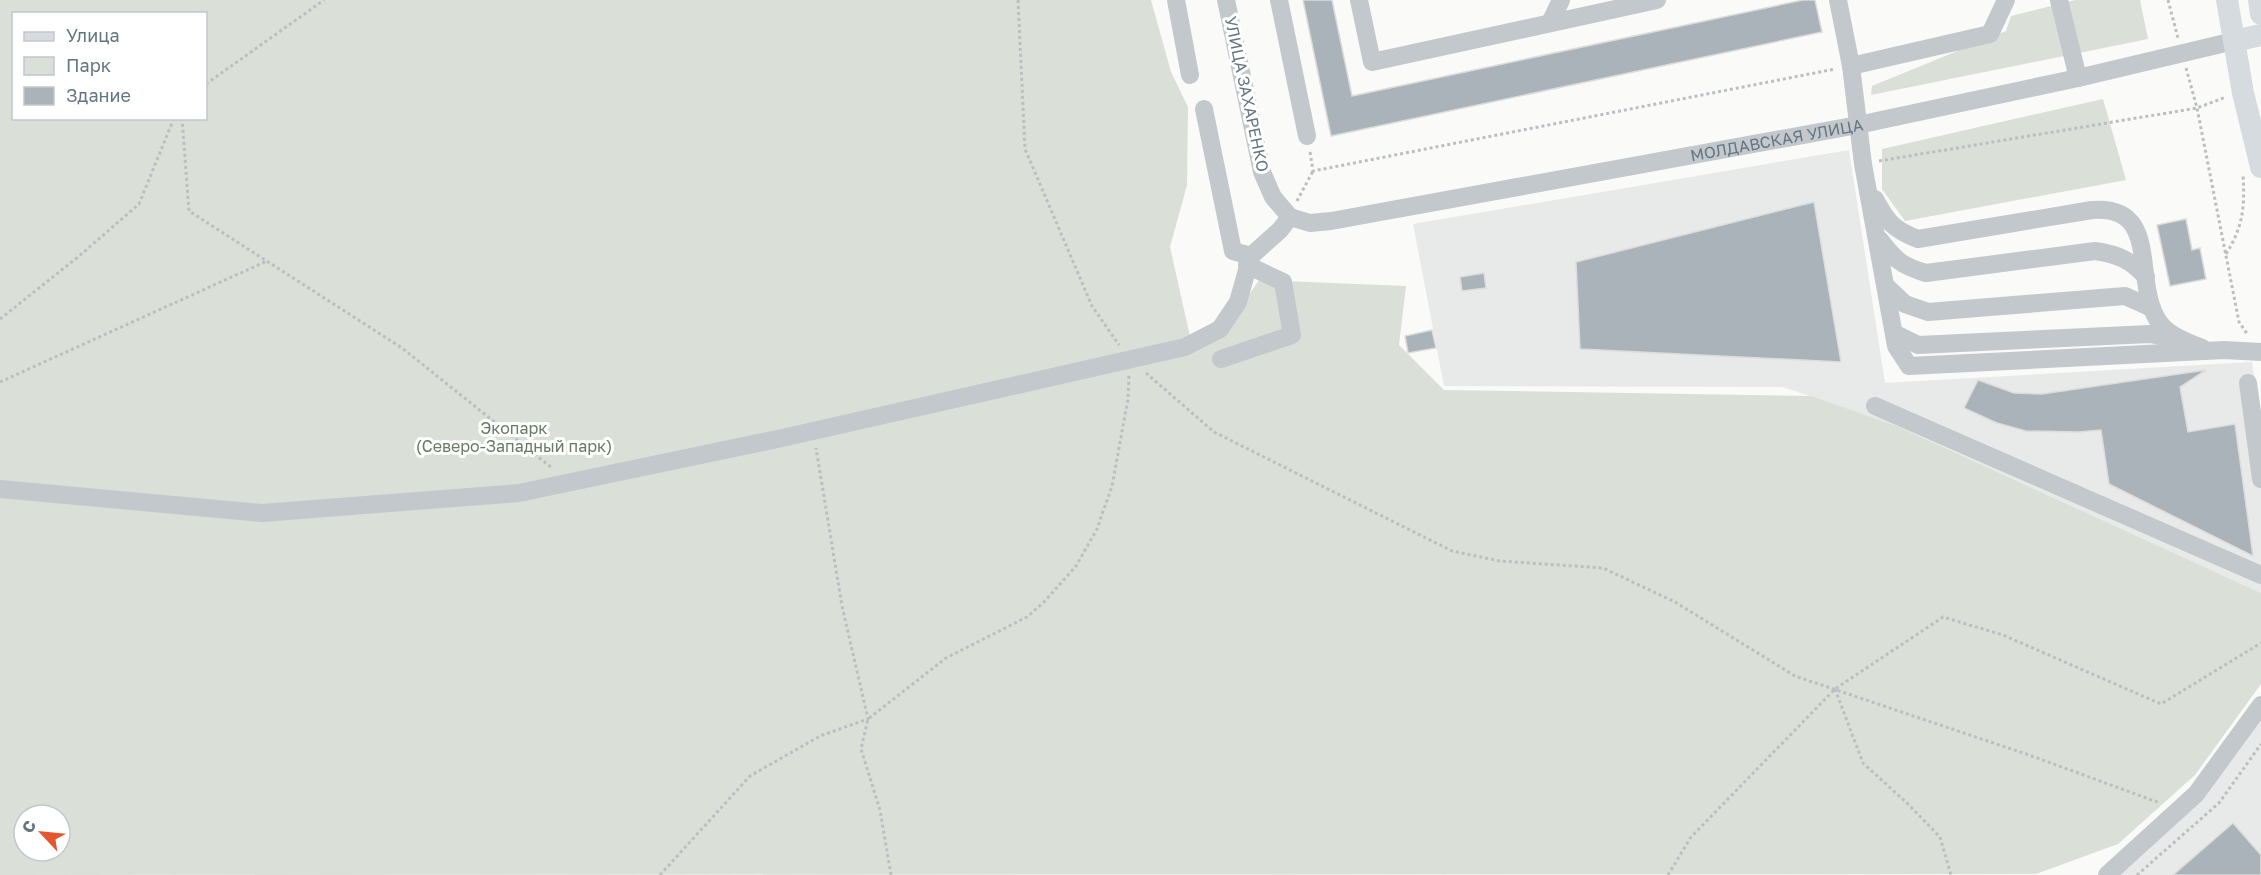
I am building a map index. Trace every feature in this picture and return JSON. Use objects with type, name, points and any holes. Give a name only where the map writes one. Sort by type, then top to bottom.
[{"type":"main road","points":[[2227,0],[2243,93],[2252,171]]},
{"type":"main road","points":[[2259,0],[2261,14]]},
{"type":"main road","name":"МОЛДАВСКАЯ УЛИЦА","points":[[2234,41],[2261,35]]},
{"type":"street","points":[[1176,0],[1190,75]]},
{"type":"street","name":"УЛИЦА ЗАХАРЕНКО","points":[[1226,0],[1262,172],[1273,197],[1290,217]]},
{"type":"street","points":[[1279,0],[1307,136]]},
{"type":"street","points":[[1359,0],[1372,62],[1657,0]]},
{"type":"street","points":[[1550,23],[1561,0]]},
{"type":"street","points":[[1838,0],[1851,66],[1863,164],[1896,346],[1909,366],[2224,350],[2258,344]]},
{"type":"street","points":[[1851,66],[1990,34],[2006,0]]},
{"type":"street","points":[[2059,0],[2078,78]]},
{"type":"street","name":"МОЛДАВСКАЯ УЛИЦА","points":[[1290,217],[1310,223],[1331,221],[1858,125],[2183,55],[2234,41]]},
{"type":"street","points":[[1204,109],[1233,251],[1283,282],[1292,336],[1221,359]]},
{"type":"street","points":[[1868,186],[1886,219],[1900,233],[1918,239],[2109,208],[2126,215],[2136,228],[2152,309],[2164,328],[2181,340]]},
{"type":"street","points":[[0,489],[262,513],[519,493],[570,483],[814,431],[1185,346],[1220,329],[1238,302],[1249,261],[1290,217]]},
{"type":"street","points":[[1877,236],[1899,262],[1906,267],[1926,273],[2095,251],[2116,254],[2135,264],[2146,277]]},
{"type":"street","points":[[1886,286],[1905,304],[1928,312],[2125,296],[2152,309]]},
{"type":"street","points":[[1894,333],[1918,345],[2150,334],[2181,340],[2204,348],[2224,350]]},
{"type":"street","points":[[2248,383],[2261,479]]},
{"type":"street","points":[[1875,406],[2261,575]]},
{"type":"street","points":[[2107,875],[2196,794],[2261,705]]},
{"type":"path","points":[[207,83],[324,0]]},
{"type":"path","points":[[1018,0],[1025,149],[1092,306],[1129,358],[1214,432],[1452,551],[1500,561],[1603,568],[1675,602],[1795,676],[2029,755],[2180,810]]},
{"type":"path","points":[[2168,0],[2197,108],[2239,322],[2258,344]]},
{"type":"path","points":[[1312,171],[1851,66]]},
{"type":"path","points":[[1863,164],[2197,108],[2243,93]]},
{"type":"path","points":[[0,319],[78,257],[138,204],[173,120]]},
{"type":"path","points":[[182,120],[189,211],[402,348],[570,483]]},
{"type":"path","points":[[1290,217],[1312,171],[1307,136]]},
{"type":"path","points":[[2225,256],[2235,240],[2241,223],[2244,199],[2252,171]]},
{"type":"path","points":[[0,382],[267,261]]},
{"type":"path","points":[[660,875],[750,776],[820,736],[868,719],[946,658],[1027,617],[1044,602],[1076,566],[1097,529],[1112,486],[1128,399],[1129,358]]},
{"type":"path","points":[[814,431],[842,606],[868,719],[861,749],[880,810],[891,875]]},
{"type":"path","points":[[1668,875],[1691,837],[1835,689],[1942,617],[2003,635],[2161,704],[2261,643]]},
{"type":"path","points":[[1835,689],[1863,763],[1940,837],[1951,875]]},
{"type":"shaded area","points":[[1849,150],[1885,383],[2252,362],[2261,421],[2261,593],[1897,426],[1783,387],[1444,386],[1413,224]]},
{"type":"shaded area","points":[[2261,718],[2261,875],[2116,875]]},
{"type":"green space","name":"Экопарк (Северо-Западный парк)","points":[[0,0],[1151,0],[1171,72],[1188,107],[1187,185],[1170,247],[1193,350],[1221,337],[1259,280],[1406,286],[1399,345],[1444,390],[1811,396],[1897,426],[2261,593],[2261,684],[2195,775],[2118,844],[2036,874],[0,875]]},
{"type":"green space","points":[[2075,0],[2140,0],[2148,39],[1871,95],[1872,86],[2006,31],[2011,16]]},
{"type":"green space","points":[[2103,99],[2126,180],[1905,221],[1882,189],[1882,149]]},
{"type":"building","points":[[1303,0],[1332,0],[1352,96],[1803,0],[1815,0],[1822,32],[1331,136]]},
{"type":"building","points":[[1814,202],[1841,362],[1580,349],[1576,262]]},
{"type":"building","points":[[2186,219],[2192,250],[2200,248],[2206,279],[2170,286],[2157,225]]},
{"type":"building","points":[[1484,273],[1486,288],[1462,291],[1460,277]]},
{"type":"building","points":[[1432,330],[1436,348],[1408,353],[1405,336]]},
{"type":"building","points":[[2206,370],[2180,387],[2188,432],[2235,424],[2253,556],[2109,484],[2101,430],[2026,431],[1997,423],[1964,408],[1978,380],[2014,393],[2042,394]]},
{"type":"building","points":[[2233,823],[2261,855],[2261,875],[2173,875]]}]
